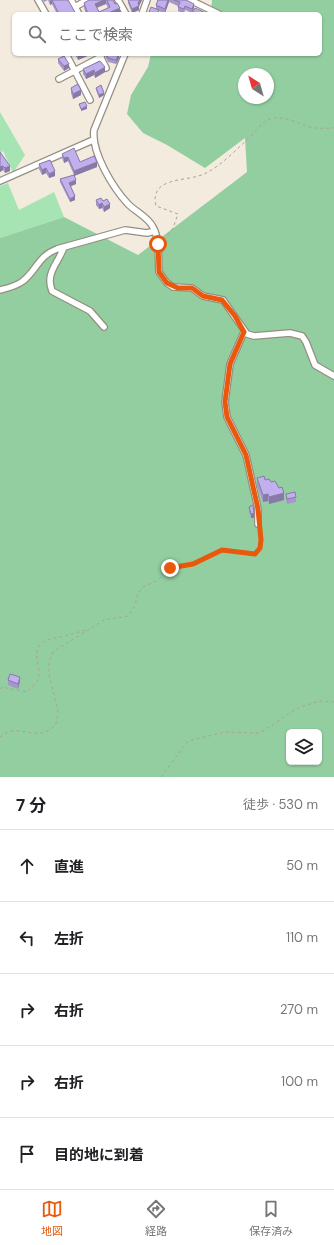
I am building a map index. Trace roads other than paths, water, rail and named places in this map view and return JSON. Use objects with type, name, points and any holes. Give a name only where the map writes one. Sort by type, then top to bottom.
[{"type":"street","points":[[38,0],[45,12]]},
{"type":"street","points":[[72,0],[78,12]]},
{"type":"street","points":[[75,6],[87,0]]},
{"type":"street","points":[[118,0],[125,12]]},
{"type":"street","points":[[143,12],[148,0]]},
{"type":"street","points":[[190,0],[215,12]]},
{"type":"street","points":[[67,56],[90,100]]},
{"type":"street","points":[[59,79],[100,56],[106,68]]},
{"type":"street","points":[[124,56],[94,130],[93,140],[106,171],[119,192],[134,209],[150,222],[155,231],[158,244],[159,272],[167,283],[178,288],[192,288],[203,296],[222,300],[235,316],[244,332],[254,336],[295,333],[304,339],[315,365],[334,376]]},
{"type":"street","points":[[0,181],[93,140]]},
{"type":"street","points":[[0,290],[22,282],[44,255],[64,247],[125,230],[147,232],[155,231]]},
{"type":"street","points":[[64,247],[60,258],[52,270],[48,282],[52,291],[90,311],[104,327]]},
{"type":"street","points":[[244,332],[230,364],[225,402],[227,417],[246,455],[258,509],[258,524]]}]
